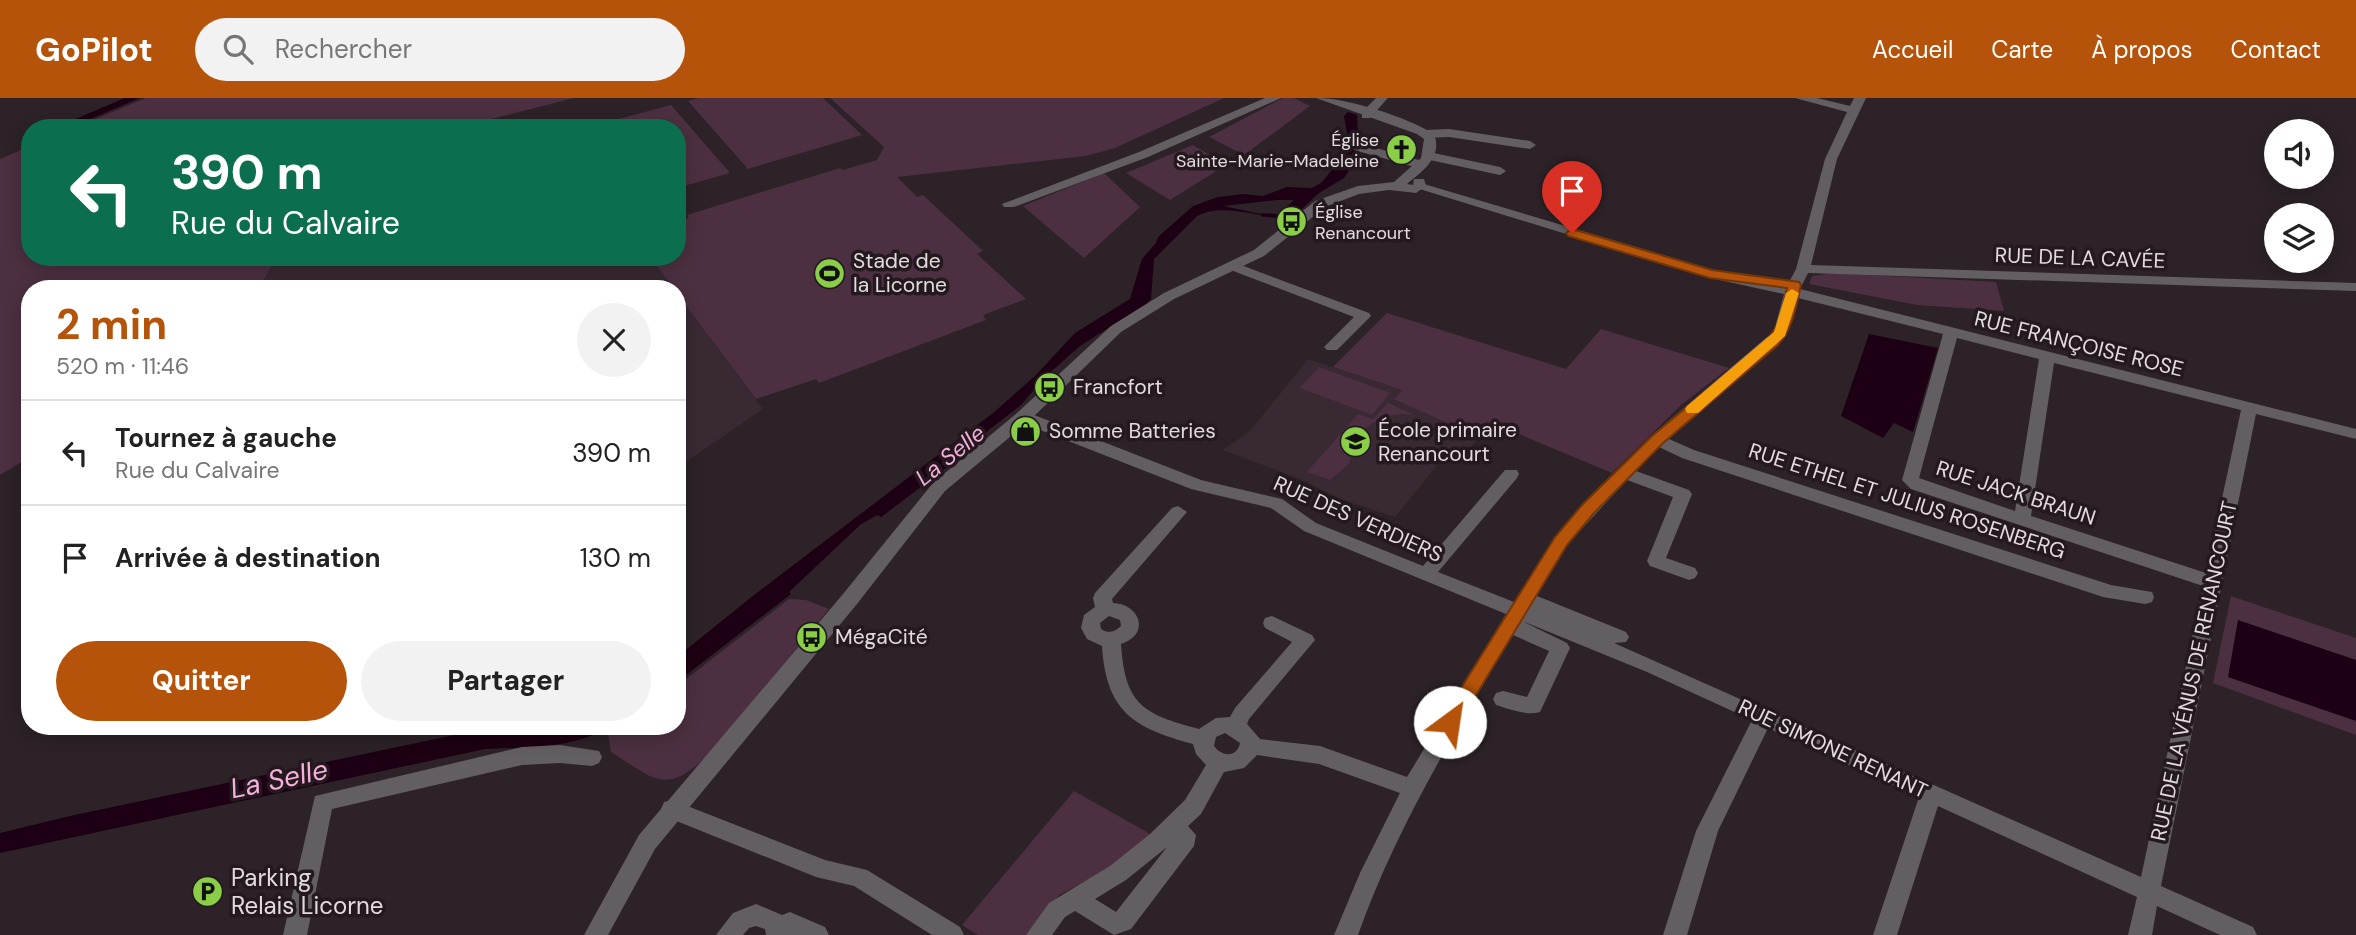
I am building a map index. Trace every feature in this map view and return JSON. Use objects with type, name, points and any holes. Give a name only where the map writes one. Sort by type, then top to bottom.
[{"type":"street","points":[[1263,98],[1176,138],[1010,204],[1110,169],[1275,98]]},
{"type":"street","points":[[1322,98],[1347,104],[1364,114],[1425,134],[1431,141],[1416,175]]},
{"type":"street","points":[[1364,114],[1382,98]]},
{"type":"street","points":[[1346,935],[1356,905],[1420,771],[1561,541],[1657,440],[1781,334],[1793,289],[1803,269],[1830,159],[1857,104],[1801,98]]},
{"type":"street","points":[[1425,134],[1449,133],[1530,145]]},
{"type":"street","points":[[1358,147],[1416,175]]},
{"type":"street","points":[[596,935],[647,842],[672,809],[850,599],[939,487],[1023,417],[1116,329],[1169,296],[1259,253],[1331,198],[1416,175],[1500,171]]},
{"type":"street","name":"RUE FRANÇOISE ROSE","points":[[1416,175],[1710,274],[1793,289],[1951,334],[2356,434]]},
{"type":"street","points":[[1233,266],[1364,316],[1332,347]]},
{"type":"street","name":"RUE DE LA CAVÉE","points":[[1803,269],[2356,287]]},
{"type":"street","name":"RUE JACK BRAUN","points":[[1951,334],[1910,480],[1917,485],[2214,583]]},
{"type":"street","points":[[2022,519],[2048,358]]},
{"type":"street","name":"RUE DE LA VÉNUS DE RENANCOURT","points":[[2140,935],[2249,408]]},
{"type":"street","name":"RUE DES VERDIERS","points":[[1023,417],[1197,485],[1276,503],[1310,527],[1516,612]]},
{"type":"street","name":"RUE ETHEL ET JULIUS ROSENBERG","points":[[1657,440],[1688,454],[2110,592],[2145,597]]},
{"type":"street","points":[[1624,473],[1683,494],[1656,561],[1689,573]]},
{"type":"street","points":[[1426,574],[1511,474]]},
{"type":"street","points":[[1105,610],[1102,598],[1178,512]]},
{"type":"street","points":[[1105,610],[1125,612],[1131,621],[1128,632],[1111,640],[1098,637],[1090,629],[1094,615],[1105,610]]},
{"type":"street","points":[[1516,612],[1619,638]]},
{"type":"street","points":[[1503,699],[1534,706],[1560,648],[1516,612]]},
{"type":"street","name":"RUE SIMONE RENANT","points":[[1516,612],[1654,667],[2245,935]]},
{"type":"street","points":[[1236,726],[1242,714],[1305,640],[1272,623]]},
{"type":"street","points":[[1111,640],[1115,685],[1126,704],[1143,719],[1162,728],[1202,738]]},
{"type":"street","points":[[1675,935],[1707,831],[1763,718]]},
{"type":"street","points":[[1223,724],[1236,726],[1249,738],[1247,755],[1239,761],[1218,763],[1208,757],[1202,748],[1202,738],[1210,729],[1223,724]]},
{"type":"street","points":[[1250,746],[1320,755],[1412,788]]},
{"type":"street","points":[[295,935],[323,802],[522,756],[560,754],[592,757]]},
{"type":"street","points":[[1038,935],[1057,910],[1118,873],[1172,828],[1193,807],[1218,763]]},
{"type":"street","points":[[1885,935],[1931,794]]},
{"type":"street","points":[[672,809],[824,870],[859,877],[952,935]]},
{"type":"street","points":[[1075,898],[1114,924],[1123,921],[1186,839],[1185,835],[1172,828]]},
{"type":"street","points":[[728,935],[741,920],[756,915],[769,918],[777,931],[790,923],[817,935]]},
{"type":"shaded area","points":[[146,98],[574,98],[491,119],[96,119]]},
{"type":"shaded area","points":[[699,98],[823,98],[862,135],[748,169],[688,101]]},
{"type":"shaded area","name":"Stade de la Licorne","points":[[830,98],[1224,98],[1115,148],[1086,156],[897,177],[917,197],[923,195],[983,251],[977,254],[1026,299],[983,315],[986,320],[819,383],[816,379],[756,399],[686,306],[686,280],[667,280],[657,266],[686,266],[687,215],[840,168],[843,170],[877,160],[884,147]]},
{"type":"shaded area","points":[[1283,98],[1294,98],[1310,106],[1244,155],[1209,137]]},
{"type":"shaded area","points":[[671,105],[683,119],[619,119]]},
{"type":"shaded area","points":[[686,122],[730,173],[686,185]]},
{"type":"shaded area","points":[[1193,145],[1226,165],[1170,200],[1126,173]]},
{"type":"shaded area","points":[[21,150],[21,266],[271,266],[264,280],[21,280],[21,462],[0,475],[0,159]]},
{"type":"shaded area","points":[[1104,173],[1140,207],[1084,258],[1023,206]]},
{"type":"shaded area","points":[[270,266],[657,266],[667,280],[264,280]]},
{"type":"shaded area","points":[[1833,273],[1996,282],[2004,311],[1917,305],[1809,284],[1812,276]]},
{"type":"shaded area","points":[[686,306],[763,409],[686,462]]},
{"type":"shaded area","points":[[1387,313],[1566,369],[1601,329],[1729,368],[1681,405],[1612,473],[1502,427],[1493,441],[1478,437],[1394,399],[1402,390],[1333,367]]},
{"type":"shaded area","name":"École primaire Renancourt","points":[[1308,359],[1402,390],[1395,399],[1478,437],[1469,450],[1461,452],[1452,447],[1395,517],[1338,498],[1302,480],[1223,450],[1250,431]]},
{"type":"shaded area","points":[[1319,367],[1390,393],[1372,415],[1300,388]]},
{"type":"shaded area","points":[[1388,403],[1414,415],[1388,416],[1371,424],[1354,445],[1349,464],[1330,480],[1307,472],[1358,414],[1373,419]]},
{"type":"shaded area","points":[[2231,596],[2356,638],[2356,735],[2213,683]]},
{"type":"shaded area","points":[[789,599],[806,600],[829,609],[710,753],[682,775],[671,779],[651,776],[611,752],[608,735],[686,735],[686,679]]},
{"type":"shaded area","points":[[1074,791],[1154,836],[1115,866],[1059,895],[1027,935],[978,935],[962,925]]},
{"type":"water","points":[[125,98],[140,98],[90,119],[75,119]]},
{"type":"water","name":"La Selle","points":[[1348,112],[1357,115],[1358,136],[1353,165],[1344,178],[1319,193],[1290,220],[1229,210],[1206,212],[1196,217],[1154,259],[1151,299],[1146,304],[1080,346],[1045,377],[1021,405],[957,460],[881,517],[877,515],[860,525],[789,592],[791,594],[686,675],[686,650],[993,413],[1036,375],[1075,333],[1130,299],[1142,259],[1158,237],[1193,206],[1218,197],[1243,194],[1263,196],[1287,187],[1312,188],[1321,183],[1337,164],[1344,150],[1347,133],[1344,116]],"holes":[[[1294,200],[1276,217],[1223,206]]]},
{"type":"water","points":[[1869,334],[1938,348],[1913,432],[1894,423],[1883,438],[1841,416]]},
{"type":"water","points":[[2238,620],[2356,660],[2356,721],[2228,677]]},
{"type":"water","name":"La Selle","points":[[454,735],[594,735],[566,743],[485,749],[0,853],[0,833]]},
{"type":"waterway","points":[[1263,215],[1282,216]]},
{"type":"slow traffic","points":[[1693,409],[1781,334],[1792,293]]},
{"type":"place","name":"Église Sainte-Marie-Madeleine","points":[[1402,150]]},
{"type":"place","name":"Église Renancourt","points":[[1292,222]]},
{"type":"place","name":"Stade de la Licorne","points":[[830,273]]},
{"type":"place","name":"Francfort","points":[[1050,387]]},
{"type":"place","name":"Somme Batteries","points":[[1026,431]]},
{"type":"place","name":"École primaire Renancourt","points":[[1355,442]]},
{"type":"place","name":"MégaCité","points":[[812,637]]},
{"type":"place","name":"Parking Relais Licorne","points":[[208,891]]},
{"type":"route","points":[[1450,722],[1561,541],[1588,509],[1657,440],[1773,342],[1781,334],[1786,320],[1794,285],[1710,274],[1572,233]]}]
